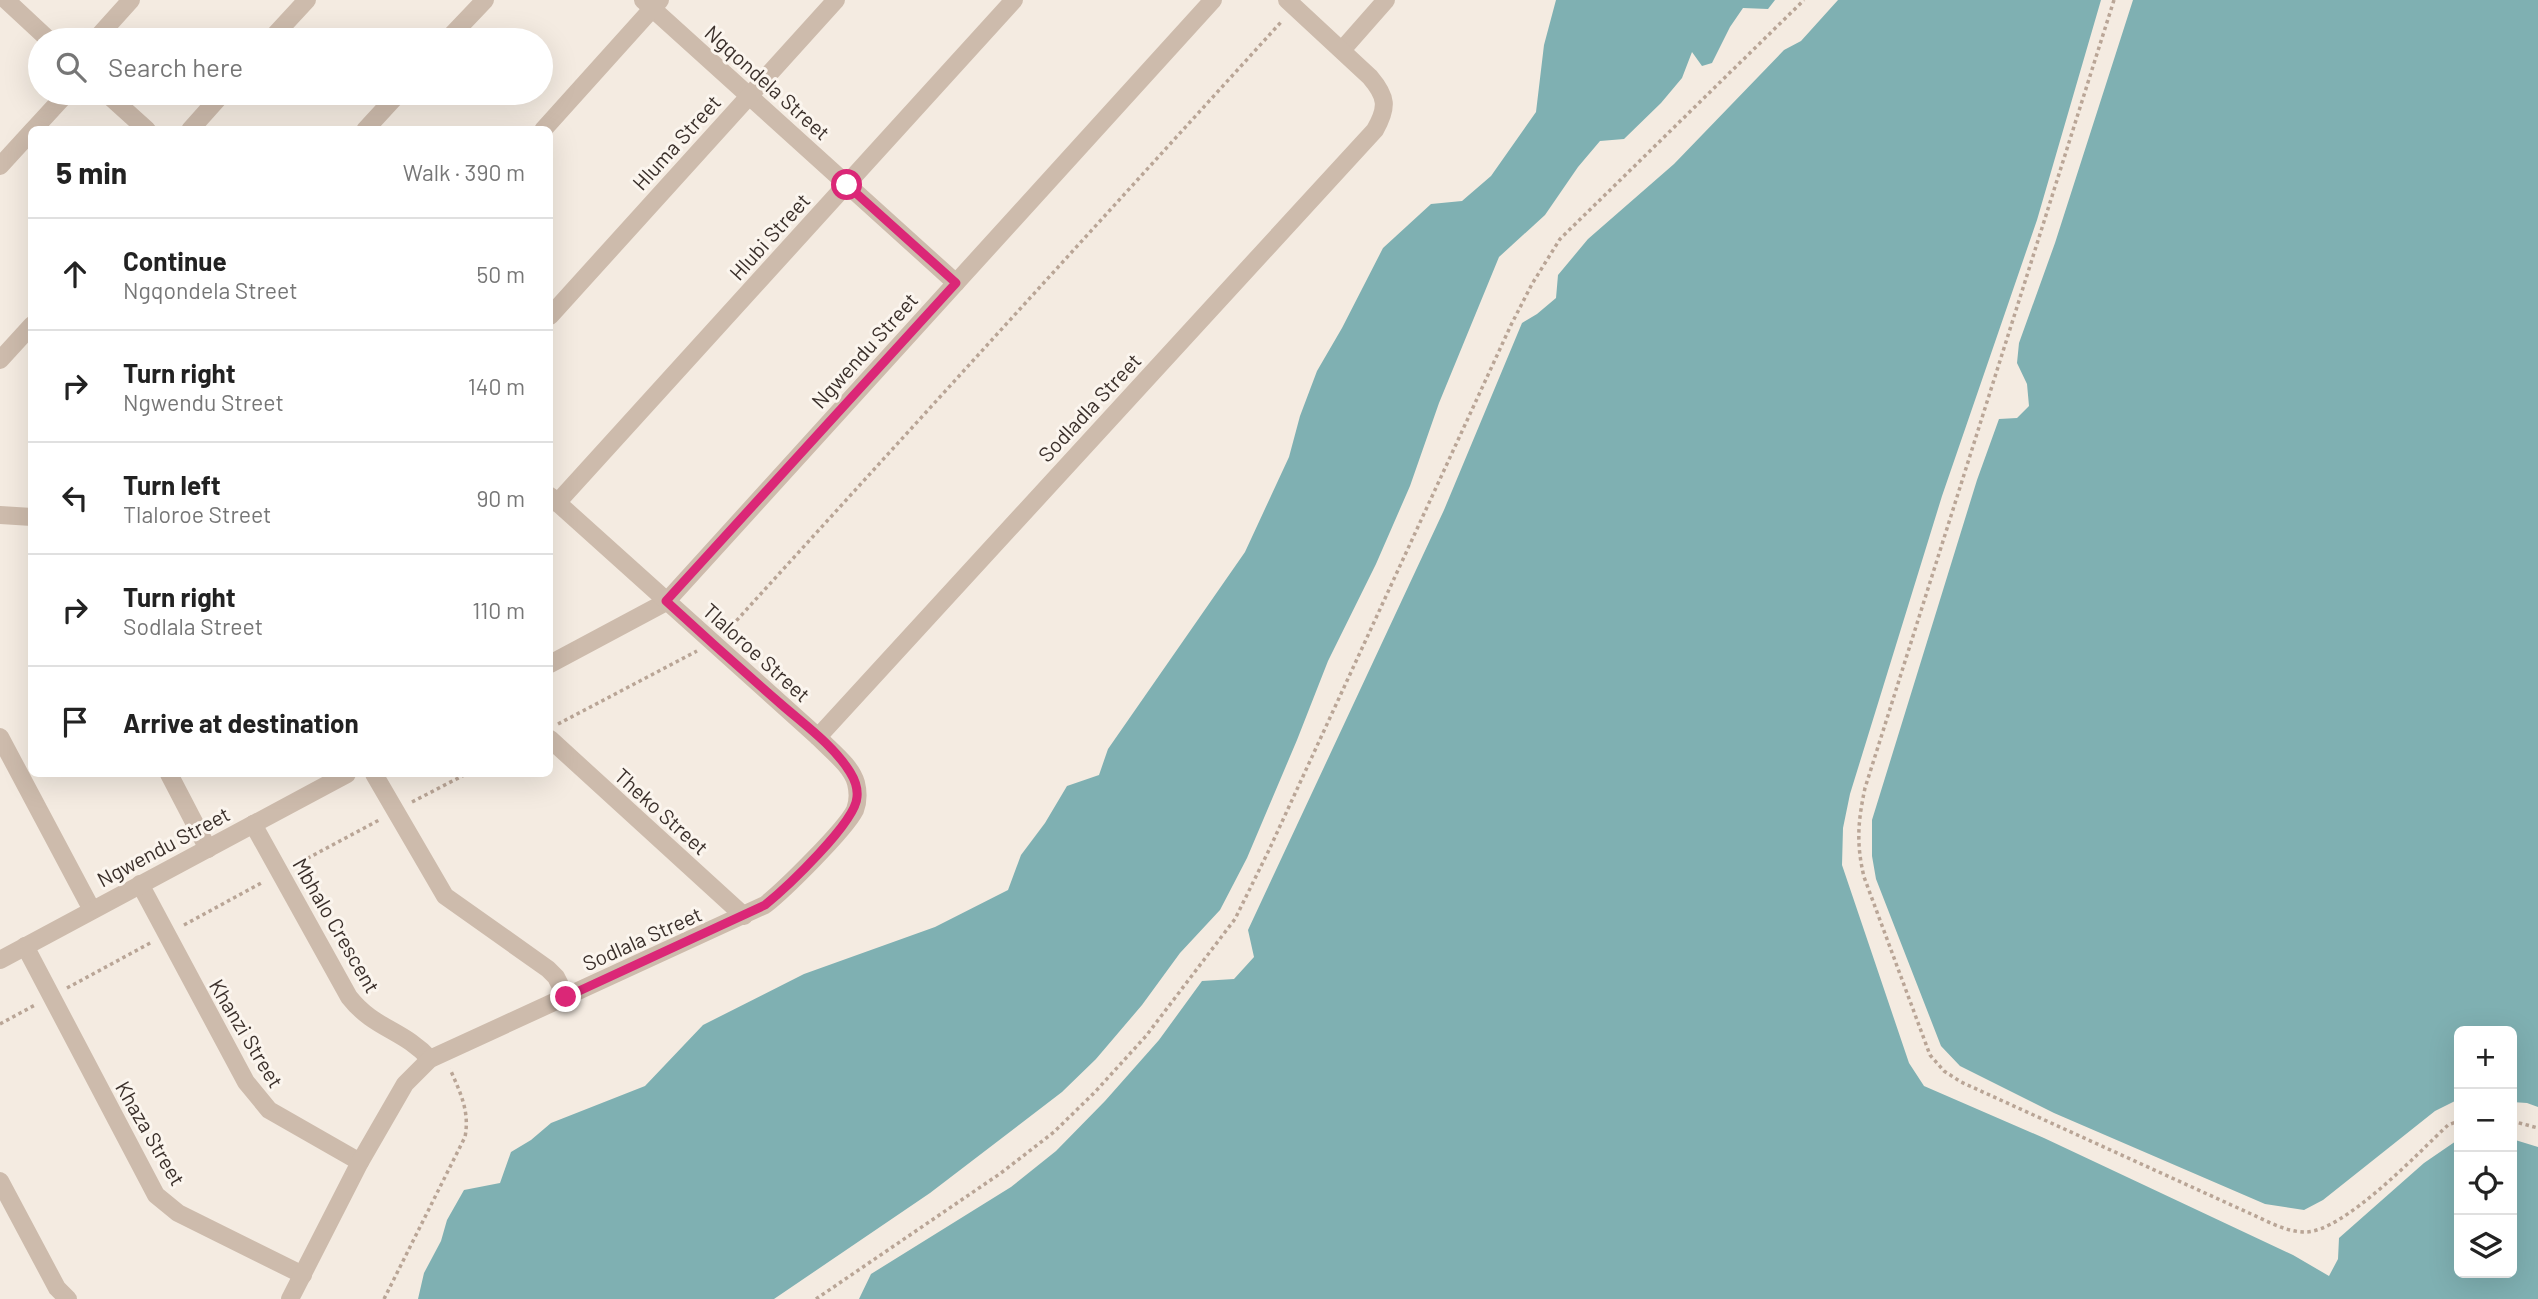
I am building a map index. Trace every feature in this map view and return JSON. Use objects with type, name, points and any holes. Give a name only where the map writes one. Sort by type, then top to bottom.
[{"type":"street","points":[[6,0],[36,28]]},
{"type":"street","points":[[106,28],[131,0]]},
{"type":"street","points":[[281,28],[307,0]]},
{"type":"street","points":[[458,28],[485,0]]},
{"type":"street","name":"Hluma Street","points":[[553,313],[836,0]]},
{"type":"street","name":"Hlubi Street","points":[[553,500],[847,185],[1014,0]]},
{"type":"street","name":"Ngwendu Street","points":[[553,662],[666,601],[1213,0]]},
{"type":"street","points":[[1291,3],[1342,50],[1386,0]]},
{"type":"street","points":[[546,126],[652,3]]},
{"type":"street","name":"Ngqondela Street","points":[[652,3],[956,283]]},
{"type":"street","name":"Sodladla Street","points":[[818,737],[1374,130],[1383,116],[1382,90],[1342,50]]},
{"type":"street","points":[[36,126],[56,105]]},
{"type":"street","points":[[119,105],[143,126]]},
{"type":"street","points":[[194,126],[212,105]]},
{"type":"street","points":[[369,126],[388,105]]},
{"type":"street","points":[[0,166],[28,134]]},
{"type":"street","points":[[0,360],[28,329]]},
{"type":"street","name":"Tlaloroe Street","points":[[553,500],[818,737],[849,769],[856,781],[857,796]]},
{"type":"street","points":[[0,515],[28,517]]},
{"type":"street","points":[[0,737],[92,910]]},
{"type":"street","name":"Theko Street","points":[[553,742],[744,916]]},
{"type":"street","points":[[171,777],[208,849]]},
{"type":"street","name":"Ngwendu Street","points":[[0,960],[341,777]]},
{"type":"street","points":[[376,777],[445,896],[548,969],[556,977],[566,997]]},
{"type":"street","name":"Sodlala Street","points":[[290,1299],[360,1162],[405,1084],[430,1059],[765,905],[778,895],[839,831],[855,809],[857,796]]},
{"type":"street","name":"Mbhalo Crescent","points":[[253,824],[355,1004],[369,1018],[417,1044],[430,1059]]},
{"type":"street","name":"Khanzi Street","points":[[140,884],[246,1082],[259,1101],[280,1118],[360,1162]]},
{"type":"street","name":"Khaza Street","points":[[25,946],[156,1195],[178,1213],[303,1275]]},
{"type":"street","points":[[0,1181],[57,1288],[68,1299]]},
{"type":"path","points":[[816,1299],[1001,1173],[1054,1132],[1146,1036],[1191,978],[1235,919],[1511,325],[1560,239],[1804,0]]},
{"type":"path","points":[[2114,0],[1865,788],[1857,824],[1864,877],[1930,1055],[1944,1071],[1961,1082],[2291,1231],[2309,1232],[2333,1224],[2360,1206],[2448,1125],[2454,1123]]},
{"type":"path","points":[[553,727],[712,644],[733,625],[1291,3]]},
{"type":"path","points":[[0,1024],[460,777]]},
{"type":"path","points":[[384,1299],[454,1159],[468,1121],[449,1065],[430,1059]]},
{"type":"path","points":[[2517,1122],[2538,1128]]},
{"type":"water","points":[[1556,0],[1775,0],[1768,9],[1743,8],[1712,63],[1702,66],[1692,52],[1682,78],[1661,103],[1624,139],[1600,141],[1578,167],[1545,215],[1499,257],[1439,403],[1410,486],[1376,564],[1328,661],[1247,858],[1220,910],[1180,953],[1142,1005],[1096,1059],[1062,1092],[930,1193],[774,1299],[418,1299],[424,1273],[441,1241],[447,1220],[464,1190],[500,1183],[511,1152],[551,1123],[645,1086],[703,1025],[804,974],[935,927],[1008,890],[1021,855],[1045,823],[1067,786],[1099,775],[1108,749],[1245,552],[1289,457],[1300,416],[1317,371],[1383,248],[1431,204],[1462,201],[1491,176],[1536,112],[1544,45]]},
{"type":"water","points":[[1838,0],[2101,0],[2037,220],[1942,496],[1850,794],[1843,828],[1842,865],[1909,1063],[1924,1086],[2044,1138],[2293,1255],[2329,1276],[2338,1259],[2339,1238],[2424,1163],[2454,1142],[2454,1278],[2517,1278],[2517,1141],[2538,1147],[2538,1299],[859,1299],[871,1274],[1011,1187],[1056,1151],[1159,1040],[1202,981],[1234,979],[1254,957],[1248,930],[1444,510],[1522,323],[1556,298],[1558,275],[1588,239],[1674,164],[1784,50],[1801,41]]},
{"type":"water","points":[[2133,0],[2538,0],[2538,1107],[2517,1102],[2517,1026],[2454,1026],[2454,1102],[2435,1111],[2323,1200],[2304,1210],[2265,1204],[2054,1113],[1960,1066],[1941,1046],[1876,879],[1872,856],[1872,820],[1977,480],[1999,419],[2017,418],[2029,406],[2027,384],[2017,363],[2019,343],[2055,243]]},
{"type":"route","points":[[566,997],[765,905],[778,895],[839,831],[855,809],[856,781],[849,769],[818,737],[666,601],[956,283],[847,185]]}]
